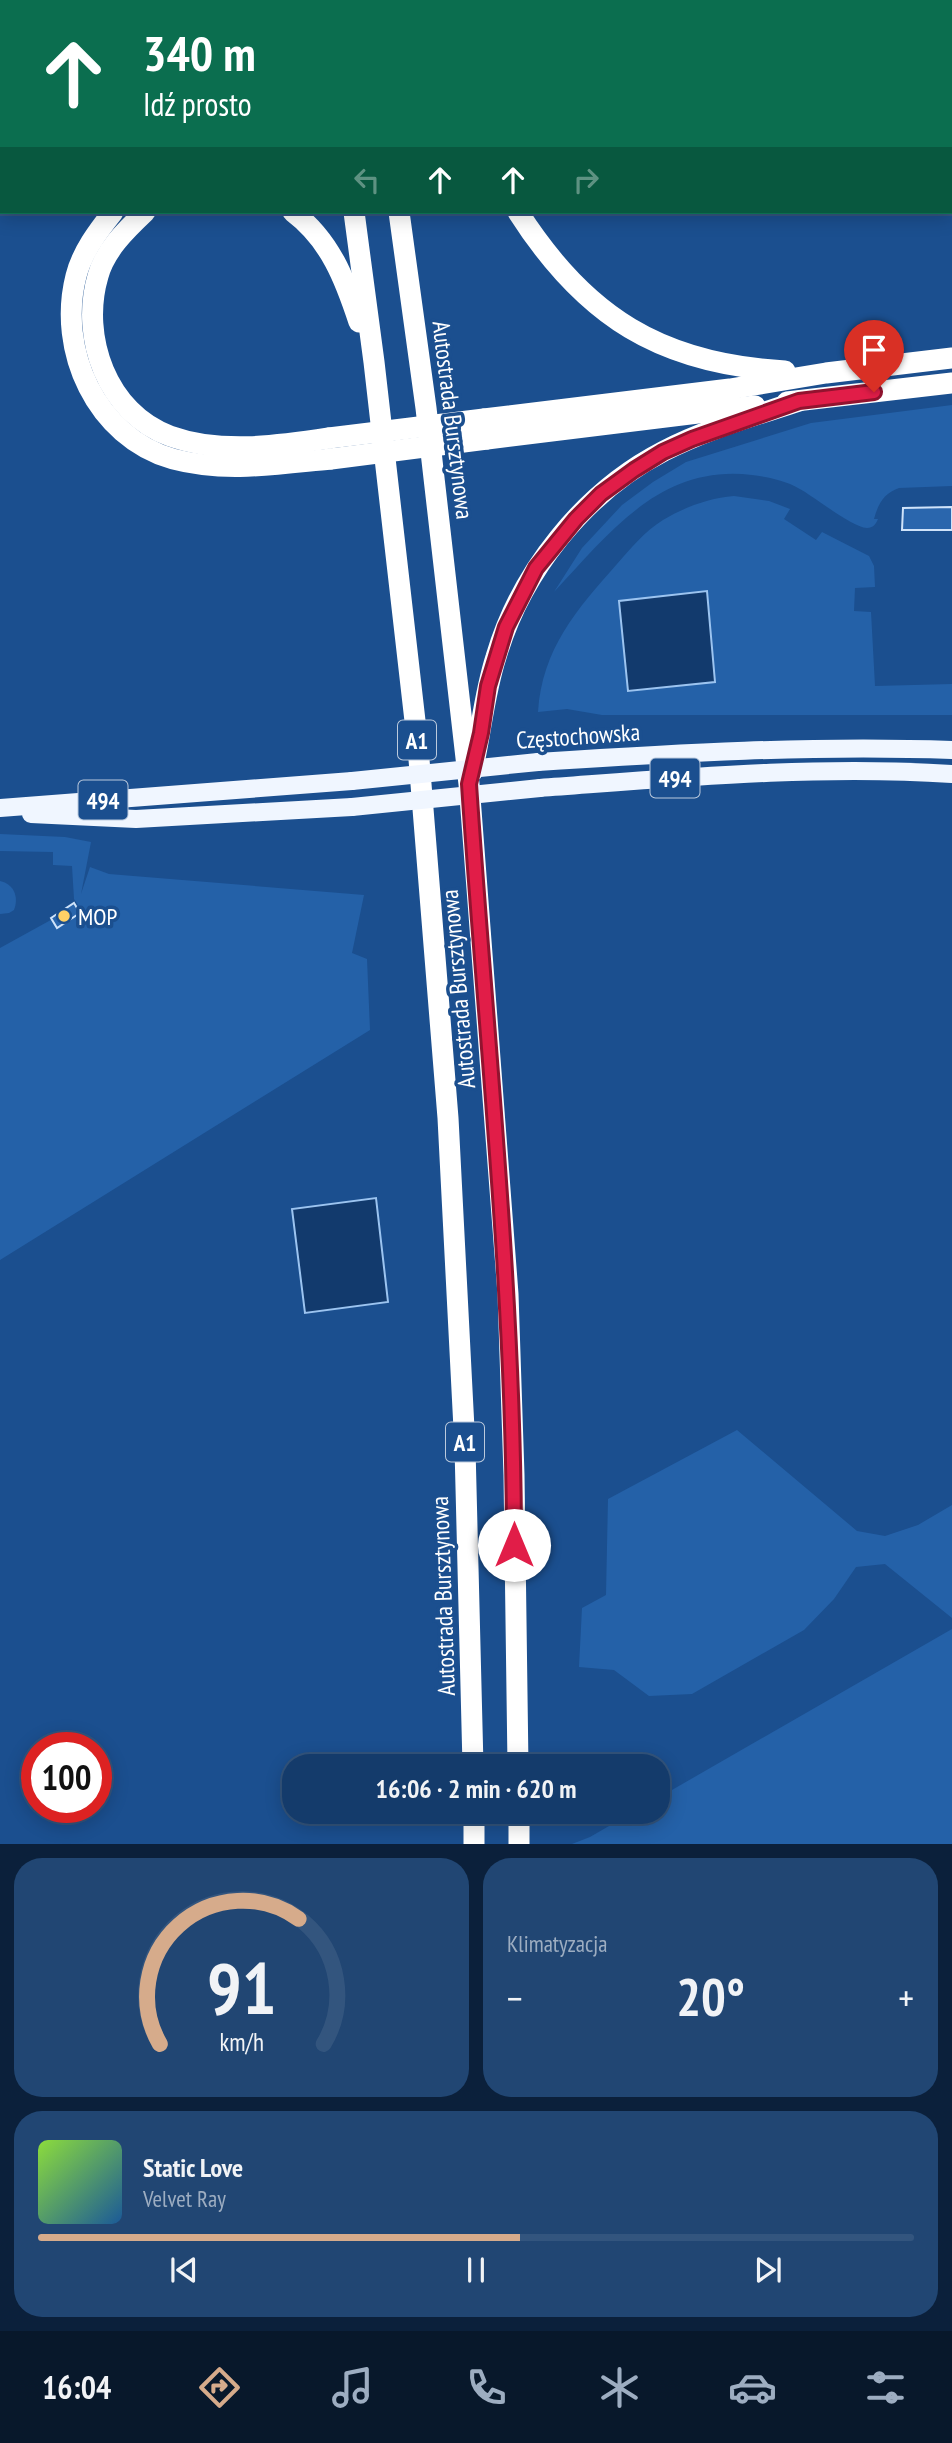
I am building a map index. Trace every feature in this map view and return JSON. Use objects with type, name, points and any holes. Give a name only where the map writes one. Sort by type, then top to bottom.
[{"type":"highway","points":[[111,214],[94,236],[77,273],[71,317],[72,339],[78,362],[88,388],[103,410],[125,433],[150,450],[198,464],[244,467],[330,449],[485,429],[826,373],[952,358]]},
{"type":"highway","points":[[143,214],[111,249],[98,274],[93,299],[94,344],[103,371],[118,395],[148,426],[186,442],[244,447],[330,449]]},
{"type":"highway","points":[[295,214],[318,235],[336,262],[374,362]]},
{"type":"highway","name":"Autostrada Bursztynowa","points":[[354,214],[417,735],[448,1118],[465,1448],[473,1754]]},
{"type":"highway","name":"Autostrada Bursztynowa","points":[[399,214],[432,457],[469,784],[508,1294],[514,1475],[518,1754]]},
{"type":"highway","points":[[519,214],[577,287],[612,317],[646,338],[666,348],[722,364],[755,369],[826,373]]},
{"type":"highway","points":[[485,429],[799,401],[952,383]]},
{"type":"highway","points":[[469,784],[488,686],[506,627],[536,568],[576,519],[601,494],[663,452],[720,428],[799,401]]},
{"type":"highway","points":[[474,1824],[474,1844]]},
{"type":"highway","points":[[519,1824],[519,1844]]},
{"type":"main road","name":"Częstochowska","points":[[0,808],[352,781],[538,762],[771,748],[952,750]]},
{"type":"main road","name":"Częstochowska","points":[[0,813],[136,819],[352,807],[540,788],[755,772],[914,771],[952,774]]},
{"type":"shaded area","points":[[952,405],[952,486],[894,490],[880,504],[874,519],[878,519],[871,527],[852,522],[787,483],[752,475],[720,474],[691,480],[664,491],[640,507],[617,526],[554,592],[582,548],[622,505],[686,462],[811,423]]},
{"type":"shaded area","points":[[725,497],[769,501],[790,509],[784,519],[816,540],[822,532],[869,556],[874,566],[875,587],[855,588],[854,611],[871,612],[875,686],[952,684],[952,715],[602,715],[567,709],[538,712],[546,669],[554,649],[575,614],[602,581],[656,524],[689,507]],"holes":[[[707,592],[629,691],[619,601]]]},
{"type":"shaded area","points":[[707,591],[715,682],[628,691],[619,601]]},
{"type":"shaded area","points":[[0,834],[65,837],[91,842],[81,894],[90,867],[109,874],[364,895],[352,953],[367,959],[370,1030],[0,1260],[0,948],[78,905],[74,899],[72,866],[53,865],[53,852],[0,851]]},
{"type":"shaded area","points":[[0,881],[12,888],[15,896],[14,910],[9,913],[0,914]]},
{"type":"shaded area","points":[[376,1198],[388,1302],[305,1313],[292,1209]]},
{"type":"shaded area","points":[[737,1430],[857,1531],[885,1536],[918,1525],[952,1505],[952,1618],[885,1564],[856,1567],[834,1599],[804,1630],[692,1694],[649,1696],[614,1670],[579,1667],[582,1608],[606,1595],[608,1499]]},
{"type":"shaded area","points":[[952,1629],[952,1844],[572,1844],[612,1824],[670,1824],[670,1791]]},
{"type":"building","points":[[952,507],[952,530],[902,530],[903,508]]},
{"type":"building","name":"MOP","points":[[74,903],[80,913],[57,928],[51,918]]},
{"type":"place","name":"MOP","points":[[64,916]]},
{"type":"route","points":[[514,1545],[508,1294],[469,784],[496,656],[506,627],[536,568],[576,519],[601,494],[634,470],[663,452],[692,439],[799,401],[874,392]]}]
